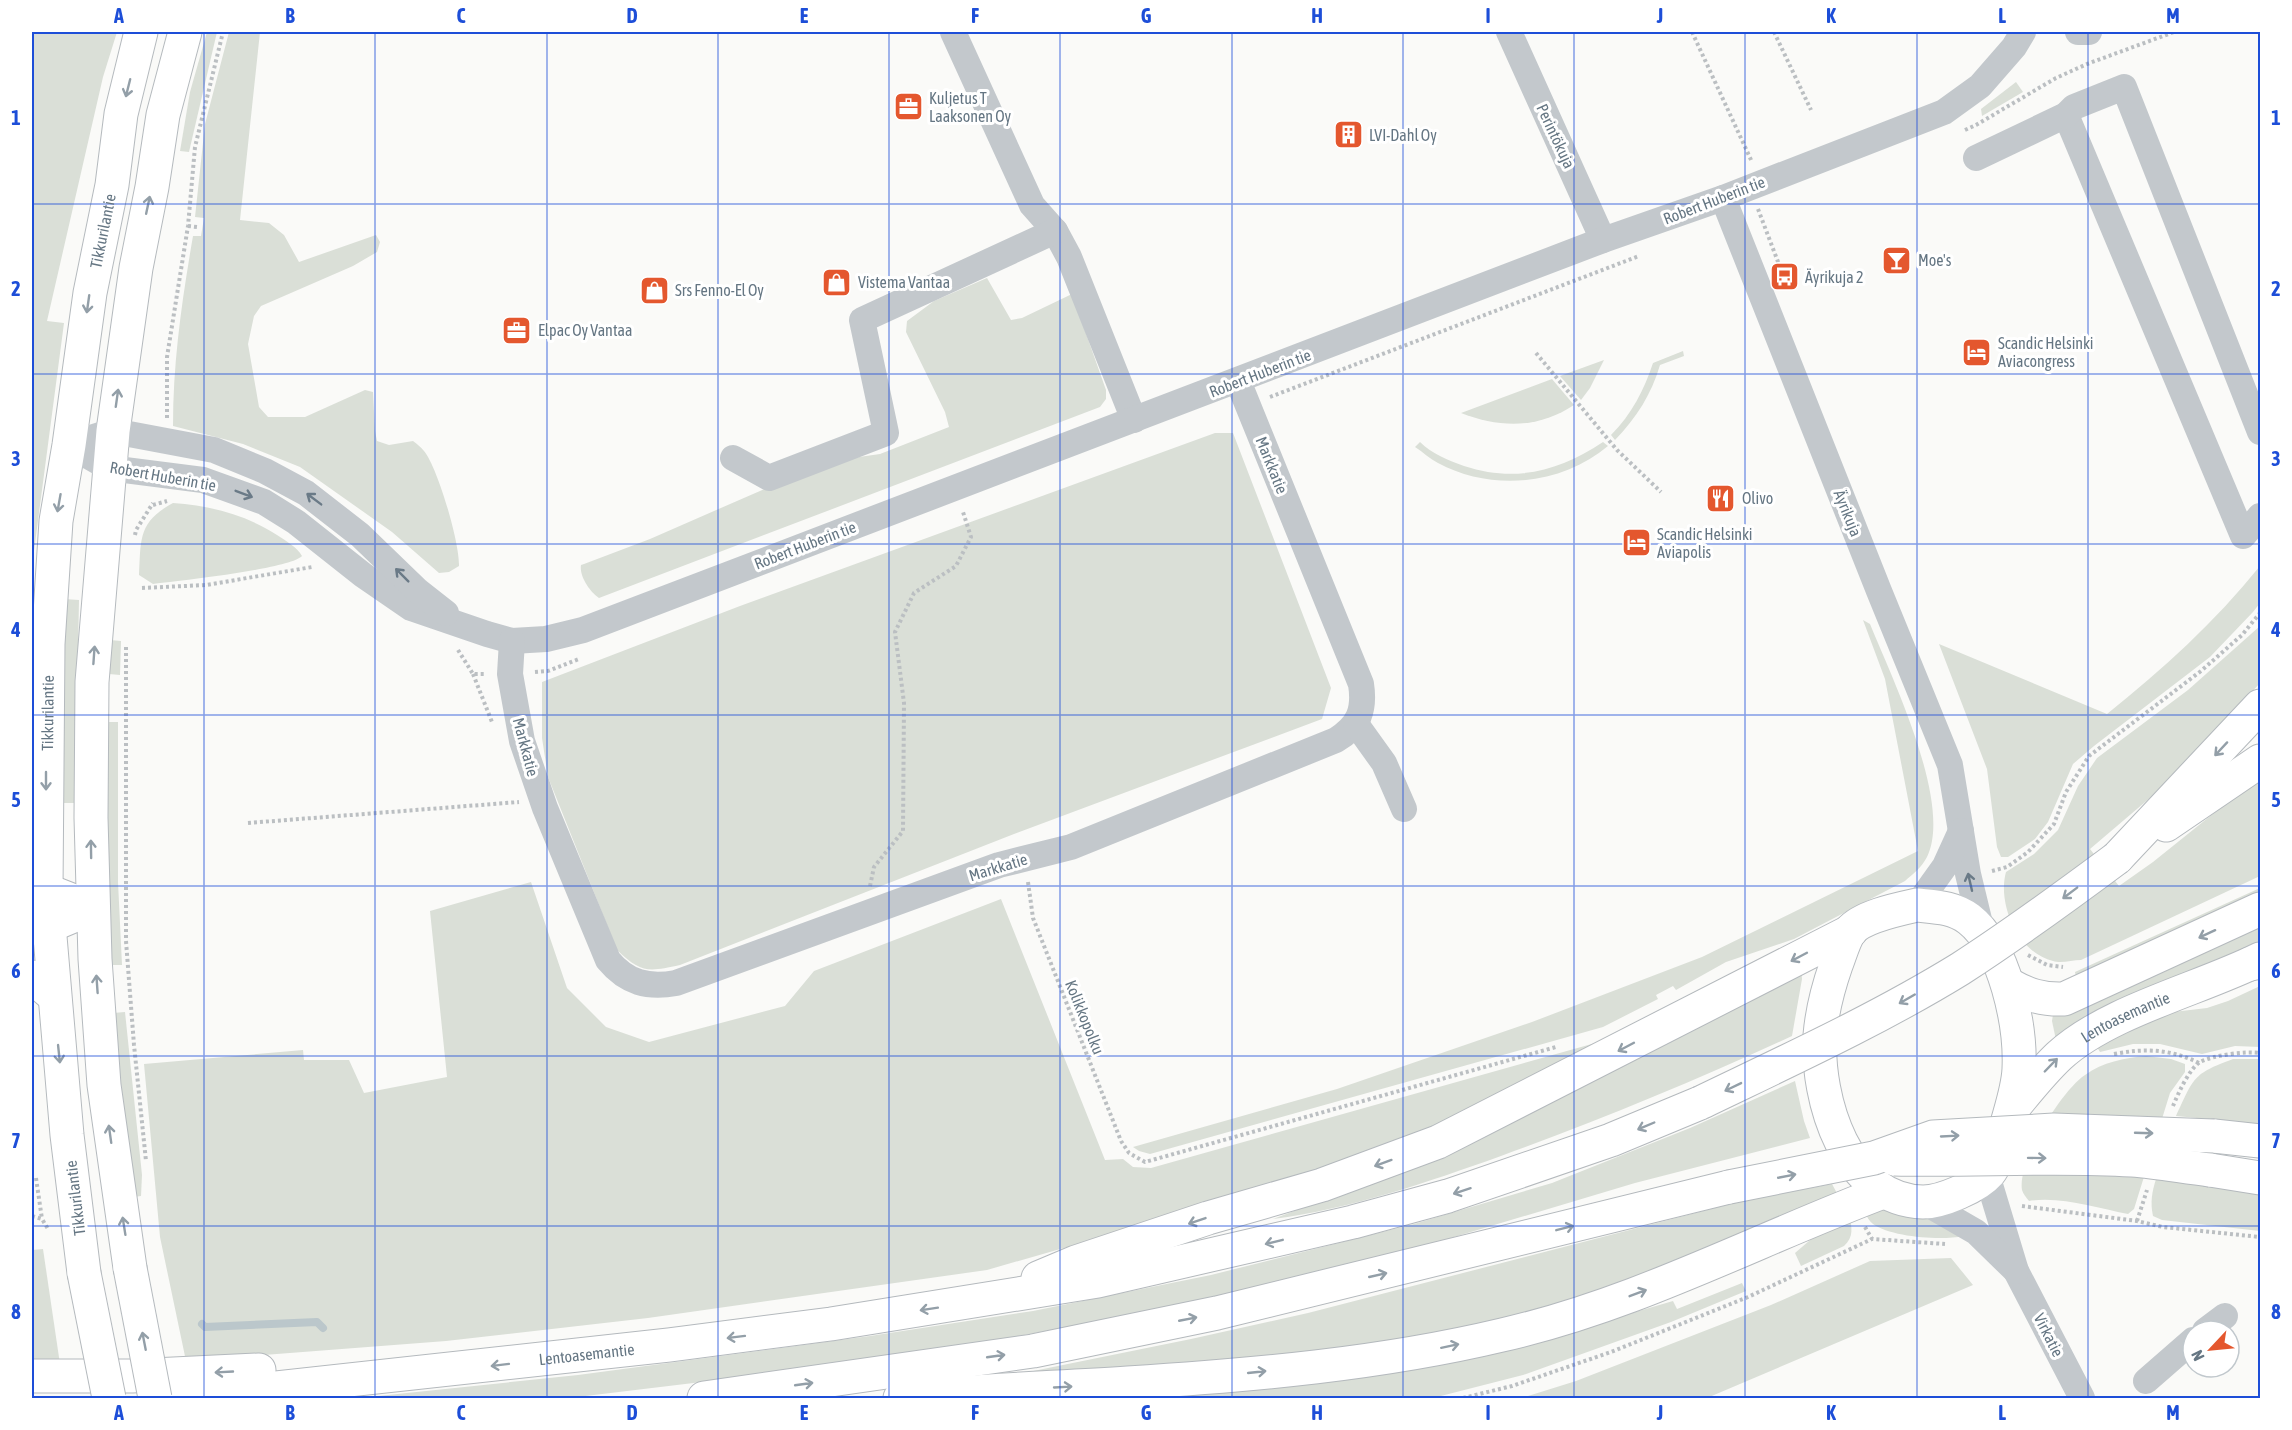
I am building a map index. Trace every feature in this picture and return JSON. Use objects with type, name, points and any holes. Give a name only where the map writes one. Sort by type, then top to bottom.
[{"type":"main road","name":"Tikkurilantie","points":[[109,1398],[84,1273],[67,1135],[43,986],[39,891],[48,644],[56,521],[90,293],[112,185],[121,114],[141,32]]},
{"type":"main road","points":[[155,1398],[130,1268],[104,1085],[92,908],[92,682],[112,431],[162,115],[184,32]]},
{"type":"main road","points":[[2117,858],[2260,706]]},
{"type":"main road","points":[[986,1300],[1098,1281],[1363,1219],[1448,1196],[1611,1140],[1700,1103],[1859,1026],[1959,969],[2040,916],[2117,858],[2260,761]]},
{"type":"main road","points":[[39,891],[92,908]]},
{"type":"main road","points":[[986,1300],[1076,1262],[1208,1218],[1322,1185],[1438,1142],[1851,931],[1881,913],[1917,905],[1946,907],[1967,918],[1982,932],[1993,948],[2008,984],[2016,1025],[2019,1069],[2012,1109],[1996,1162],[1988,1175],[1964,1190],[1945,1198],[1924,1202],[1883,1192],[1848,1157],[1839,1138],[1824,1091],[1820,1037],[1824,1004],[1840,955],[1851,931]]},
{"type":"main road","points":[[40,927],[92,908]]},
{"type":"main road","points":[[2008,984],[2025,994],[2048,1000],[2064,999],[2260,909]]},
{"type":"main road","name":"Lentoasemantie","points":[[2012,1109],[2060,1055],[2093,1032],[2136,1011],[2257,962]]},
{"type":"main road","points":[[704,1398],[1033,1351],[1206,1316],[1730,1187],[1874,1158],[1933,1137],[2054,1130],[2214,1136],[2260,1141]]},
{"type":"main road","points":[[1874,1158],[2133,1160],[2260,1178]]},
{"type":"main road","points":[[900,1398],[1240,1374],[1419,1353],[1504,1335],[1604,1306],[1883,1192]]},
{"type":"main road","name":"Lentoasemantie","points":[[185,1398],[366,1380],[750,1335],[986,1300]]},
{"type":"main road","points":[[32,1376],[132,1376],[271,1370],[366,1380]]},
{"type":"street","points":[[953,32],[1032,205],[1055,231],[1069,257],[1134,420]]},
{"type":"street","name":"Perintökuja","points":[[1509,32],[1604,240]]},
{"type":"street","name":"Robert Huberin tie","points":[[69,445],[109,468],[203,480],[264,502],[296,522],[363,575],[411,608],[512,641],[546,639],[584,630],[1944,112],[1980,86],[2014,47],[2023,32]]},
{"type":"street","points":[[2079,32],[2089,32]]},
{"type":"street","points":[[1976,158],[2066,115],[2074,107],[2124,87],[2260,432]]},
{"type":"street","points":[[2066,115],[2243,536],[2260,516]]},
{"type":"street","name":"Äyrikuja","points":[[1723,198],[1950,765],[1968,874],[1982,932]]},
{"type":"street","points":[[732,458],[769,478],[886,434],[862,321],[1055,231]]},
{"type":"street","name":"Markkatie","points":[[512,641],[510,674],[522,741],[545,808],[601,947],[616,970],[637,983],[656,985],[676,982],[999,865],[1071,847],[1336,740],[1347,734],[1356,724],[1362,712],[1364,700],[1361,684],[1238,381]]},
{"type":"street","name":"Robert Huberin tie","points":[[69,445],[112,431],[213,450],[265,471],[306,493],[360,535],[418,591],[463,626]]},
{"type":"street","points":[[1356,724],[1384,763],[1404,809]]},
{"type":"street","points":[[1917,905],[1945,866],[1961,831]]},
{"type":"street","name":"Virkatie","points":[[1988,1175],[2016,1271],[2082,1398]]},
{"type":"street","name":"Virkatie","points":[[1924,1202],[1976,1232],[2016,1271]]},
{"type":"street","points":[[2146,1381],[2181,1350]]},
{"type":"path","points":[[164,441],[167,423],[167,348],[188,226],[187,215],[195,147],[224,32]]},
{"type":"path","points":[[1692,32],[1753,164]]},
{"type":"path","points":[[1774,32],[1810,110]]},
{"type":"path","points":[[188,226],[197,227]]},
{"type":"path","points":[[1536,353],[1617,450],[1661,492]]},
{"type":"path","points":[[135,542],[136,530],[153,505],[158,476]]},
{"type":"path","points":[[864,914],[874,867],[903,831],[904,704],[895,632],[914,593],[956,566],[972,537],[963,512]]},
{"type":"path","points":[[142,588],[206,585],[314,567]]},
{"type":"path","points":[[1968,874],[1995,871],[2007,867],[2028,852],[2054,824],[2066,792],[2089,756],[2201,671],[2242,635],[2260,613]]},
{"type":"path","points":[[126,647],[126,941],[146,1163]]},
{"type":"path","points":[[473,674],[494,727]]},
{"type":"path","points":[[248,823],[523,802],[519,791]]},
{"type":"path","points":[[1995,871],[1996,880]]},
{"type":"path","name":"Kolikkopolku","points":[[1027,877],[1033,918],[1121,1141],[1129,1153],[1145,1162],[1557,1047]]},
{"type":"path","points":[[2027,954],[2047,965],[2070,966]]},
{"type":"path","points":[[2107,1057],[2142,1049],[2171,1052],[2199,1063]]},
{"type":"path","points":[[36,1178],[42,1219]]},
{"type":"path","points":[[1999,1215],[2016,1205],[2033,1206],[2163,1227],[2260,1237]]},
{"type":"path","points":[[1463,1398],[1512,1386],[1611,1352],[1748,1297],[1872,1239],[1964,1245],[1976,1232]]},
{"type":"shaded area","points":[[32,32],[117,32],[103,77],[47,321],[64,323],[32,566]]},
{"type":"shaded area","points":[[207,32],[217,32],[189,152],[180,151],[190,92]]},
{"type":"shaded area","points":[[229,32],[260,32],[240,220],[269,223],[284,235],[299,262],[376,235],[380,242],[377,252],[353,266],[261,306],[254,316],[248,344],[259,407],[268,417],[305,417],[365,390],[373,392],[377,441],[389,445],[413,441],[424,451],[436,473],[447,507],[458,555],[459,566],[449,572],[439,573],[392,532],[300,467],[243,444],[173,426],[176,354],[185,284],[193,236],[201,236],[204,218],[195,217],[205,124]]},
{"type":"shaded area","points":[[2016,82],[2023,92],[1982,116],[1981,109]]},
{"type":"shaded area","points":[[987,278],[1011,320],[1022,318],[1072,294],[1106,390],[1106,399],[1100,407],[599,598],[592,592],[583,579],[581,565],[650,539],[831,461],[880,454],[949,427],[945,412],[906,332],[907,321],[934,301]]},
{"type":"shaded area","points":[[1683,351],[1684,356],[1660,365],[1642,405],[1615,440],[1611,435],[1625,419],[1636,401],[1653,363]]},
{"type":"shaded area","points":[[1604,360],[1590,388],[1581,400],[1560,376]]},
{"type":"shaded area","points":[[1552,379],[1574,405],[1547,418],[1519,424],[1490,421],[1461,413]]},
{"type":"shaded area","points":[[1215,433],[1233,433],[1331,688],[1322,719],[1014,834],[680,965],[646,969],[632,963],[617,950],[548,777],[542,738],[542,682],[740,606]]},
{"type":"shaded area","points":[[1420,442],[1435,453],[1458,464],[1501,474],[1519,474],[1553,467],[1603,442],[1608,446],[1590,459],[1570,469],[1526,480],[1503,481],[1459,472],[1438,463],[1415,447]]},
{"type":"shaded area","points":[[173,503],[201,506],[240,516],[288,542],[302,556],[293,561],[256,570],[153,584],[139,575],[141,541],[153,517]]},
{"type":"shaded area","points":[[2260,566],[2260,603],[2253,612],[2210,657],[2073,764],[2048,822],[2035,839],[2008,857],[2001,857],[1997,847],[1987,769],[1939,644],[2107,714],[2188,644]]},
{"type":"shaded area","points":[[64,599],[79,600],[75,803],[58,803]]},
{"type":"shaded area","points":[[1863,620],[1870,624],[1905,707],[1926,774],[1932,806],[1933,834],[1927,857],[1905,881],[1794,939],[1726,962],[1676,990],[1673,986],[1656,995],[1658,999],[1603,1027],[1150,1154],[1133,1147],[1337,1089],[1532,1022],[1702,957],[1918,851],[1885,679]]},
{"type":"shaded area","points":[[2260,626],[2260,683],[2171,780],[2090,849],[2119,886],[2153,862],[2260,776],[2260,876],[2081,960],[2056,962],[2041,956],[2020,938],[2013,925],[2005,898],[2006,872],[2034,854],[2058,830],[2078,786],[2097,758],[2188,690]]},
{"type":"shaded area","points":[[110,640],[121,641],[120,675],[109,674]]},
{"type":"shaded area","points":[[106,722],[118,722],[118,882],[122,965],[111,965],[106,870]]},
{"type":"shaded area","points":[[531,882],[567,988],[606,1027],[649,1042],[785,1006],[814,971],[1001,899],[1105,1160],[1123,1159],[1133,1167],[1151,1168],[1606,1040],[1410,1140],[1234,1199],[987,1270],[648,1318],[446,1341],[186,1361],[160,1237],[144,1064],[303,1050],[304,1060],[349,1060],[364,1093],[447,1077],[430,911]]},
{"type":"shaded area","points":[[2260,888],[2260,899],[2077,983],[2075,972]]},
{"type":"shaded area","points":[[2260,922],[2260,941],[2056,1040],[2052,1021],[2054,1008]]},
{"type":"shaded area","points":[[1801,966],[1802,979],[1792,1036],[1648,1099],[1473,1166],[1360,1202],[1273,1219],[1381,1178]]},
{"type":"shaded area","points":[[2260,986],[2260,1047],[2235,1046],[2202,1054],[2160,1044],[2133,1044],[2100,1052],[2094,1042],[2173,1012],[2207,1008],[2228,1001]]},
{"type":"shaded area","points":[[125,1012],[142,1175],[141,1196],[134,1197],[113,1013]]},
{"type":"shaded area","points":[[2146,1056],[2171,1059],[2185,1064],[2185,1072],[2170,1093],[2134,1209],[2128,1214],[2066,1201],[2029,1201],[2022,1190],[2026,1162],[2043,1128],[2065,1095],[2075,1083],[2099,1067],[2122,1059]]},
{"type":"shaded area","points":[[2233,1059],[2260,1059],[2260,1124],[2176,1116],[2196,1079],[2209,1069]]},
{"type":"shaded area","points":[[1795,1081],[1810,1138],[1635,1183],[1367,1263],[1142,1313],[868,1362],[569,1398],[359,1398],[578,1375],[870,1336],[1033,1311],[1211,1275],[1414,1224],[1552,1183],[1690,1128]]},
{"type":"shaded area","points":[[2156,1179],[2260,1193],[2260,1231],[2162,1220],[2153,1216],[2152,1197]]},
{"type":"shaded area","points":[[1832,1184],[1839,1197],[1526,1320],[1301,1357],[1014,1375],[1308,1313],[1738,1202]]},
{"type":"shaded area","points":[[1876,1210],[1912,1213],[1963,1236],[1930,1238],[1892,1232],[1869,1220],[1865,1212]]},
{"type":"shaded area","points":[[1849,1215],[1851,1235],[1847,1243],[1801,1266],[1795,1253],[1823,1229]]},
{"type":"shaded area","points":[[43,1249],[60,1364],[32,1363],[32,1250]]},
{"type":"shaded area","points":[[1951,1258],[1973,1285],[1707,1398],[1522,1398],[1576,1381],[1771,1305],[1870,1261]]},
{"type":"shaded area","points":[[1742,1283],[1746,1291],[1671,1322],[1523,1375],[1433,1398],[1061,1398],[1536,1341],[1673,1301],[1677,1309]]},
{"type":"waterway","points":[[202,1324],[205,1327],[317,1322],[323,1328]]},
{"type":"place","name":"Kuljetus T Laaksonen Oy","points":[[908,107]]},
{"type":"place","name":"LVI-Dahl Oy","points":[[1348,135]]},
{"type":"place","name":"Moe's","points":[[1897,260]]},
{"type":"place","name":"Äyrikuja 2","points":[[1784,277]]},
{"type":"place","name":"Vistema Vantaa","points":[[837,282]]},
{"type":"place","name":"Srs Fenno-El Oy","points":[[654,290]]},
{"type":"place","name":"Elpac Oy Vantaa","points":[[517,330]]},
{"type":"place","name":"Scandic Helsinki Aviacongress","points":[[1977,352]]},
{"type":"place","name":"Olivo","points":[[1721,498]]},
{"type":"place","name":"Scandic Helsinki Aviapolis","points":[[1636,543]]}]
